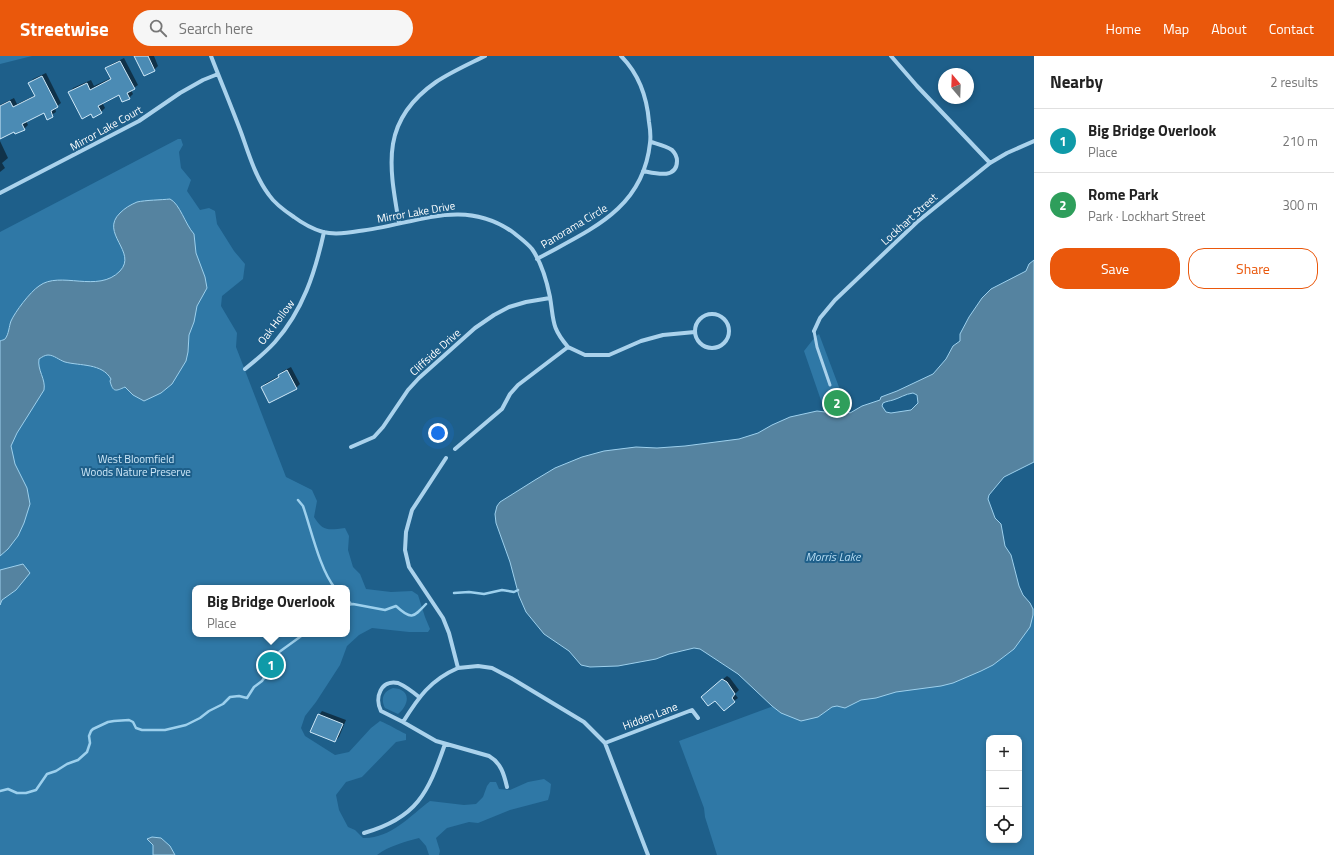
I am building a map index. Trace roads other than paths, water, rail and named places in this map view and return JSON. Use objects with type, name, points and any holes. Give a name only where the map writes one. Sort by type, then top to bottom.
[{"type":"street","name":"Mirror Lake Drive","points":[[211,56],[257,174],[269,195],[284,211],[298,220],[324,232],[351,232],[366,230],[445,215],[463,214],[480,217],[495,222],[512,232],[527,245],[537,259],[544,275],[550,298],[551,311],[558,336],[568,347]]},
{"type":"street","points":[[399,223],[391,166],[392,144],[398,124],[412,102],[436,82],[484,56]]},
{"type":"street","name":"Panorama Circle","points":[[537,259],[597,226],[616,212],[632,194],[643,171],[650,142],[648,106],[639,80],[621,56]]},
{"type":"street","points":[[891,56],[917,86],[990,163]]},
{"type":"street","name":"Mirror Lake Court","points":[[0,193],[139,121],[180,93],[203,80],[218,74]]},
{"type":"street","name":"Lockhart Street","points":[[814,331],[820,318],[835,300],[917,222],[990,163],[1007,153],[1034,141]]},
{"type":"street","points":[[643,171],[666,174],[671,173],[677,164],[677,159],[672,150],[650,142]]},
{"type":"street","name":"Oak Hollow","points":[[245,369],[275,342],[301,305],[311,282],[324,232]]},
{"type":"street","name":"Cliffside Drive","points":[[351,447],[374,437],[383,427],[408,390],[419,378],[475,328],[494,315],[509,308],[526,302],[550,298]]},
{"type":"street","points":[[712,314],[718,315],[724,319],[728,324],[729,331],[728,337],[724,343],[719,347],[712,348],[700,344],[696,338],[695,332],[696,325],[700,320],[705,316],[712,314]]},
{"type":"street","points":[[455,449],[502,409],[510,394],[518,385],[568,347],[585,355],[609,355],[641,341],[663,335],[695,332]]},
{"type":"street","points":[[446,458],[412,510],[406,532],[405,550],[409,567],[443,618],[458,668]]},
{"type":"street","points":[[403,722],[419,697],[440,677],[458,668],[478,666],[492,668],[511,678],[584,722],[604,743],[648,855]]},
{"type":"street","points":[[419,697],[398,684],[387,684],[378,694],[377,700],[381,711],[436,741],[489,756],[502,769],[507,787]]},
{"type":"street","name":"Hidden Lane","points":[[604,743],[692,710],[698,718]]},
{"type":"street","points":[[364,833],[398,820],[416,805],[430,782],[445,744]]},
{"type":"lane","points":[[814,331],[817,347],[830,385]]},
{"type":"water","points":[[170,199],[177,205],[194,234],[196,253],[205,277],[207,288],[197,306],[194,322],[189,335],[186,361],[172,384],[161,393],[144,401],[133,395],[125,387],[117,390],[112,388],[110,381],[111,379],[102,370],[90,366],[65,362],[50,355],[46,355],[39,359],[39,367],[44,382],[44,390],[17,433],[11,446],[15,464],[27,488],[30,504],[18,536],[8,549],[0,556],[0,341],[5,339],[11,321],[19,308],[31,293],[39,286],[57,280],[90,282],[101,281],[111,278],[120,271],[124,264],[125,257],[114,228],[115,220],[120,213],[130,205],[137,202]]},
{"type":"water","name":"Morris Lake","points":[[1034,260],[1034,462],[1004,477],[989,495],[988,499],[995,518],[1001,524],[1005,546],[1011,555],[1019,586],[1023,595],[1033,609],[1033,615],[1030,627],[1014,649],[993,665],[953,683],[896,692],[876,698],[861,700],[845,708],[837,706],[832,707],[818,717],[801,721],[781,713],[738,674],[700,649],[694,648],[656,659],[618,666],[590,667],[581,665],[569,651],[544,634],[526,612],[519,596],[510,562],[496,523],[495,514],[497,506],[500,502],[555,468],[582,457],[604,451],[636,447],[657,448],[685,446],[739,439],[758,433],[790,417],[817,411],[825,412],[838,408],[850,413],[862,406],[880,400],[881,397],[933,374],[946,359],[953,346],[960,341],[960,334],[982,298],[991,289],[1026,271],[1029,264]],"holes":[[[913,393],[917,395],[918,403],[911,410],[891,413],[886,412],[882,406],[883,403],[907,394]]]},
{"type":"water","points":[[23,564],[30,573],[16,590],[2,600],[0,605],[0,570]]},
{"type":"water","points":[[152,837],[161,838],[170,846],[175,855],[153,855],[153,845],[147,839]]},
{"type":"waterway","points":[[298,500],[303,506],[320,560],[333,585]]},
{"type":"waterway","points":[[454,593],[469,592],[484,594],[502,590],[514,592],[518,590]]},
{"type":"waterway","points":[[350,604],[385,610],[396,606],[405,614],[412,616],[426,604]]},
{"type":"waterway","points":[[0,791],[8,789],[17,793],[26,793],[36,790],[47,774],[78,760],[87,752],[90,743],[89,736],[91,731],[108,722],[129,720],[133,722],[136,728],[142,730],[165,730],[186,725],[200,718],[209,711],[223,704],[230,697],[239,696],[247,698],[254,687],[262,681],[269,671],[272,659],[275,655],[300,637]]},
{"type":"place","name":"Rome Park","points":[[837,403]]},
{"type":"place","name":"Big Bridge Overlook","points":[[271,665]]},
{"type":"park label","name":"West Bloomfield Woods Nature Preserve","points":[[136,465]]}]
